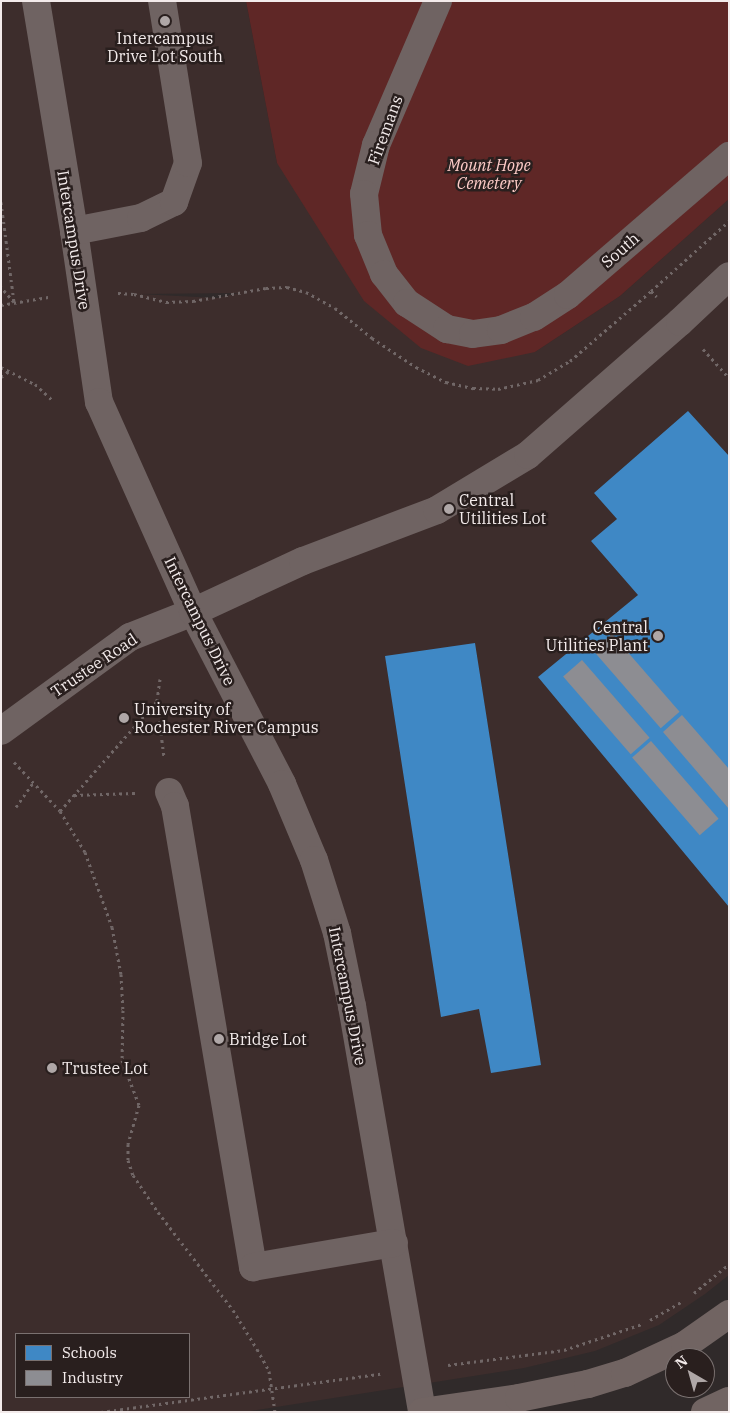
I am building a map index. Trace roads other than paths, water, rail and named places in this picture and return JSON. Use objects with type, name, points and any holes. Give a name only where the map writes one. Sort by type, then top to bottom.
[{"type":"main road","points":[[422,1412],[519,1398],[588,1384],[625,1373],[685,1345],[729,1314]]},
{"type":"main road","points":[[705,1412],[729,1401]]},
{"type":"street","name":"Intercampus Drive","points":[[36,1],[74,231],[99,402],[193,612],[282,784],[314,860],[334,924],[352,1006],[422,1412]]},
{"type":"street","points":[[74,231],[142,218],[174,202],[188,164],[162,1]]},
{"type":"street","name":"Firemans","points":[[438,1],[376,145],[364,194],[368,235],[384,274],[408,303],[447,329],[472,334],[501,330]]},
{"type":"street","name":"South","points":[[501,330],[534,317],[568,295],[729,156]]},
{"type":"street","name":"Trustee Road","points":[[1,731],[130,637],[193,612],[303,561],[438,510],[528,455],[680,322],[729,276]]},
{"type":"street","points":[[169,792],[175,806],[253,1267],[394,1243]]},
{"type":"place","name":"Intercampus Drive Lot South","points":[[165,21]]},
{"type":"place","name":"Central Utilities Lot","points":[[449,509]]},
{"type":"place","name":"Central Utilities Plant","points":[[658,636]]},
{"type":"place","name":"University of Rochester River Campus","points":[[124,718]]},
{"type":"place","name":"Bridge Lot","points":[[219,1039]]},
{"type":"place","name":"Trustee Lot","points":[[52,1068]]},
{"type":"park label","name":"Mount Hope Cemetery","points":[[489,174]]}]
